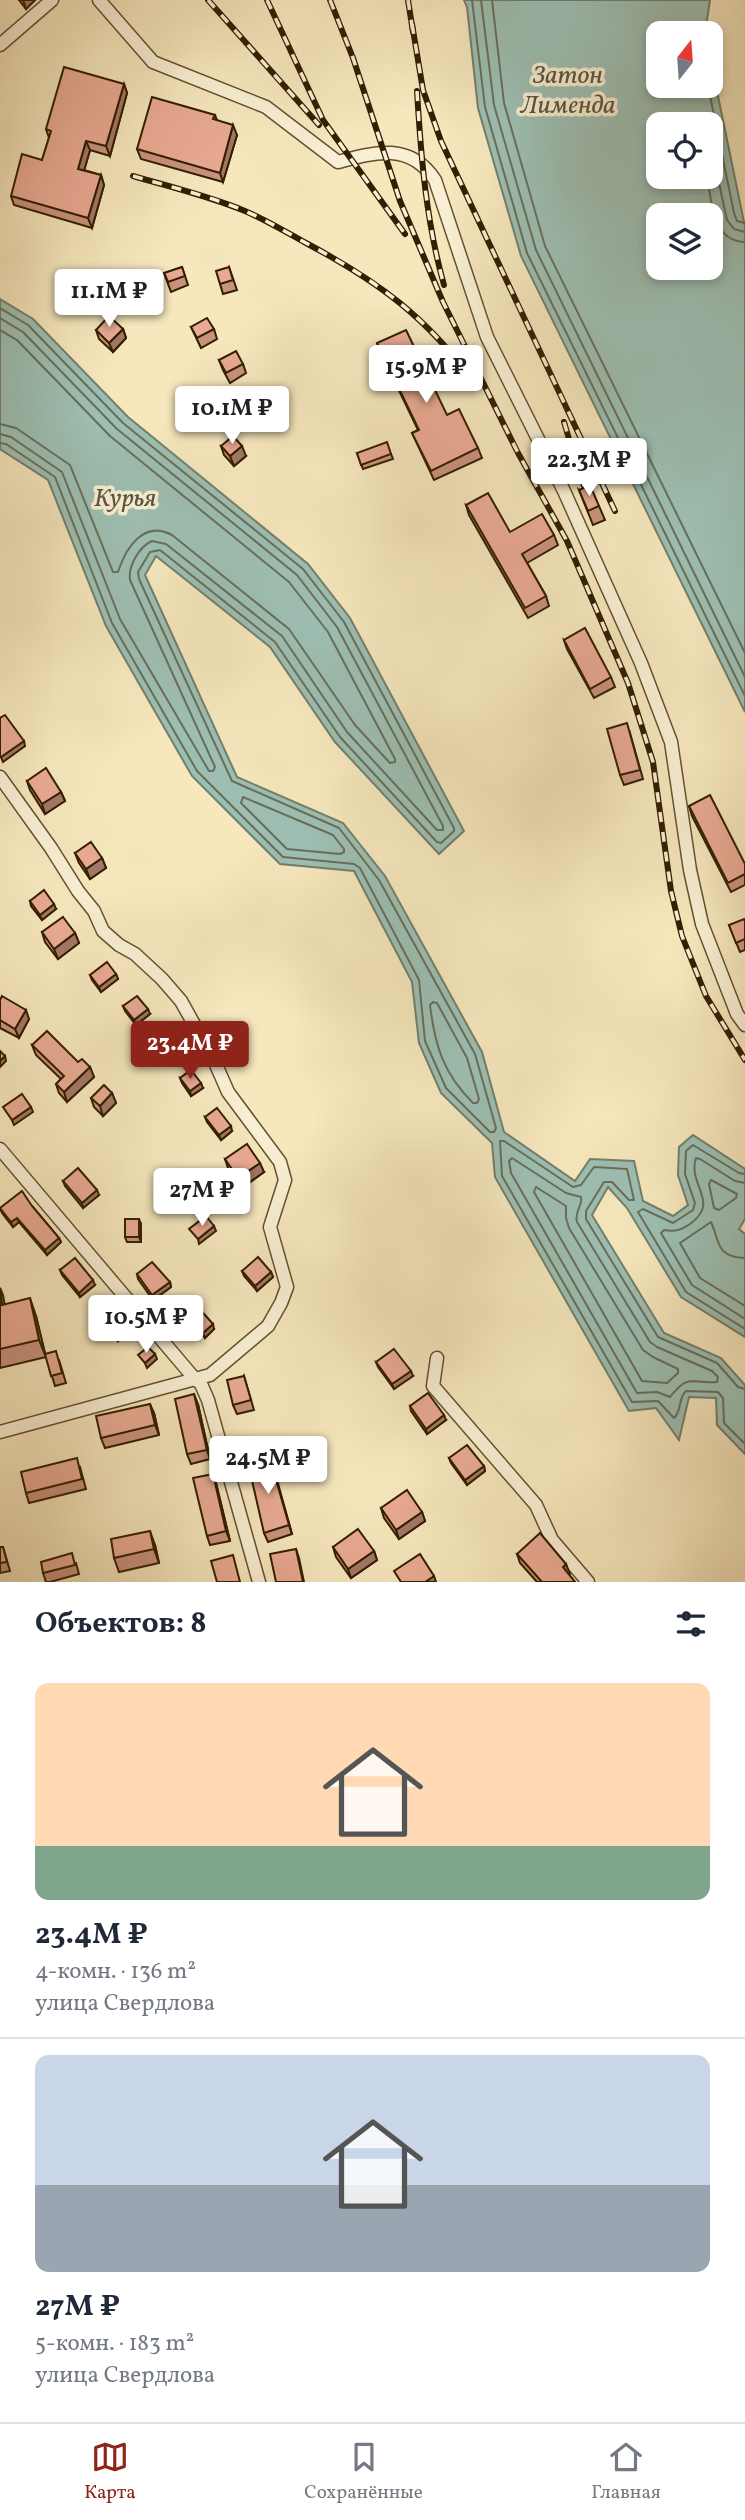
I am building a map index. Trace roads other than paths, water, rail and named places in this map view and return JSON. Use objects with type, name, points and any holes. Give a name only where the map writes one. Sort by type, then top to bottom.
[{"type":"street","points":[[0,45],[52,0]]},
{"type":"street","points":[[99,0],[153,62],[266,107],[338,162],[368,155],[406,154],[429,171],[435,180],[487,337],[564,491],[636,650],[671,742],[690,870],[702,924],[737,1014],[745,1025]]},
{"type":"street","points":[[0,777],[94,911],[103,930],[119,945],[135,954],[181,1000],[228,1091],[280,1162],[285,1180],[270,1227],[287,1287],[268,1326],[209,1374],[0,1432]]},
{"type":"street","points":[[0,1149],[201,1384],[208,1400],[259,1582]]},
{"type":"street","points":[[437,1358],[433,1386],[536,1505],[552,1540],[588,1582]]},
{"type":"water","name":"Затон Лименда","points":[[464,0],[710,0],[707,21],[646,21],[646,98],[718,98],[721,112],[646,112],[646,189],[723,189],[723,120],[745,227],[745,712],[521,256],[478,108]]},
{"type":"water","name":"Курья","points":[[0,299],[33,319],[128,417],[308,564],[350,618],[464,831],[439,854],[335,742],[270,647],[156,556],[145,575],[237,777],[343,823],[385,876],[482,1052],[504,1132],[575,1181],[590,1159],[634,1161],[643,1201],[673,1216],[688,1205],[678,1175],[679,1147],[693,1135],[745,1169],[745,1219],[739,1229],[745,1234],[745,1337],[681,1297],[627,1208],[608,1187],[592,1215],[664,1333],[721,1358],[745,1385],[745,1454],[717,1425],[716,1398],[689,1397],[679,1440],[656,1408],[629,1411],[495,1177],[492,1143],[441,1093],[419,1043],[412,982],[354,871],[280,864],[192,776],[106,626],[48,480],[0,449]]},
{"type":"railway","points":[[208,0],[319,125]]},
{"type":"railway","points":[[267,0],[323,120],[405,234]]},
{"type":"railway","points":[[330,0],[353,58],[400,201],[443,302],[518,453],[567,541],[628,683],[653,762],[671,891],[682,936],[706,996],[745,1060]]},
{"type":"railway","points":[[408,0],[413,32]]},
{"type":"railway","points":[[412,24],[423,90],[441,141],[615,511]]},
{"type":"railway","points":[[417,91],[429,213],[444,285]]},
{"type":"railway","points":[[133,176],[245,211],[356,272],[420,320],[476,385]]},
{"type":"railway","points":[[564,422],[591,505]]}]
